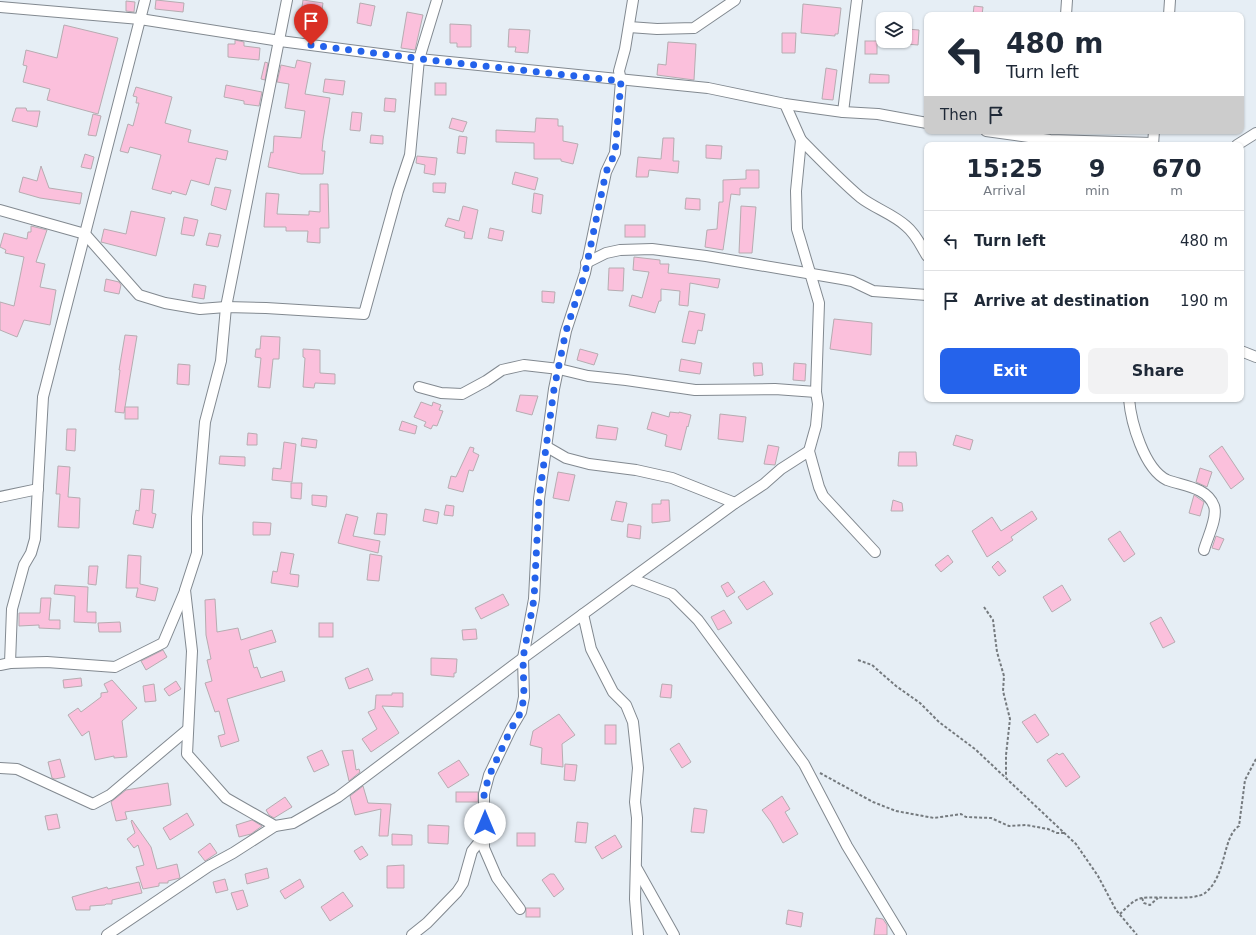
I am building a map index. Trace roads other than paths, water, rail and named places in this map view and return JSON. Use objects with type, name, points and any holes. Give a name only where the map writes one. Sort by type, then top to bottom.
[{"type":"street","points":[[145,0],[43,397],[35,539],[31,553],[24,565],[12,609],[5,664],[47,662],[115,667],[163,643],[185,590],[197,553],[197,517],[205,422],[221,361],[226,307],[287,0]]},
{"type":"street","points":[[0,210],[84,234],[139,295],[165,303],[200,309],[226,307],[364,314],[398,191],[410,155],[419,59],[437,0]]},
{"type":"street","points":[[520,909],[497,878],[484,848],[484,794],[489,776],[511,729],[521,712],[524,697],[523,658],[534,599],[539,499],[554,389],[566,331],[584,277],[586,263],[596,227],[606,172],[615,153],[621,81],[619,71],[633,0]]},
{"type":"street","points":[[628,27],[657,29],[694,28],[735,0]]},
{"type":"street","points":[[843,112],[857,0]]},
{"type":"street","points":[[1066,12],[1067,0]]},
{"type":"street","points":[[1169,12],[1170,0]]},
{"type":"street","points":[[0,7],[140,19],[280,41],[419,59],[621,81],[708,88],[785,104],[843,112],[878,114],[924,122]]},
{"type":"street","points":[[785,104],[801,140],[841,181],[861,198],[873,207],[890,215],[906,226],[915,236],[924,251]]},
{"type":"street","points":[[1242,142],[1256,133]]},
{"type":"street","points":[[1024,134],[1127,142]]},
{"type":"street","points":[[801,140],[796,191],[796,229],[819,303],[816,392],[818,404],[816,426],[809,451],[823,496],[875,552]]},
{"type":"street","points":[[586,263],[606,253],[620,250],[652,249],[749,262],[811,275],[852,281],[873,291],[924,295]]},
{"type":"street","points":[[1244,353],[1256,357]]},
{"type":"street","points":[[419,387],[441,393],[462,394],[486,381],[502,370],[524,365],[559,369],[588,376],[695,390],[775,389],[816,392]]},
{"type":"street","points":[[1130,402],[1137,435],[1147,458],[1156,470],[1166,479],[1189,486],[1206,496],[1214,506],[1215,515],[1204,550]]},
{"type":"street","points":[[547,447],[566,458],[589,464],[636,470],[672,478],[735,503]]},
{"type":"street","points":[[107,935],[209,866],[233,853],[275,826],[293,823],[338,798],[523,658],[735,503],[764,484],[781,469],[809,451]]},
{"type":"street","points":[[0,497],[38,489]]},
{"type":"street","points":[[632,579],[672,594],[698,620],[804,764],[847,846],[901,935]]},
{"type":"street","points":[[185,590],[192,651],[187,754],[226,798],[275,826]]},
{"type":"street","points":[[584,614],[591,649],[613,692],[626,705],[633,722],[638,768],[635,802],[635,899],[638,935]]},
{"type":"street","points":[[0,768],[17,769],[93,804],[110,795],[187,730]]},
{"type":"street","points":[[412,935],[427,924],[457,892],[463,883],[472,851],[484,836]]},
{"type":"street","points":[[636,867],[674,935]]}]
